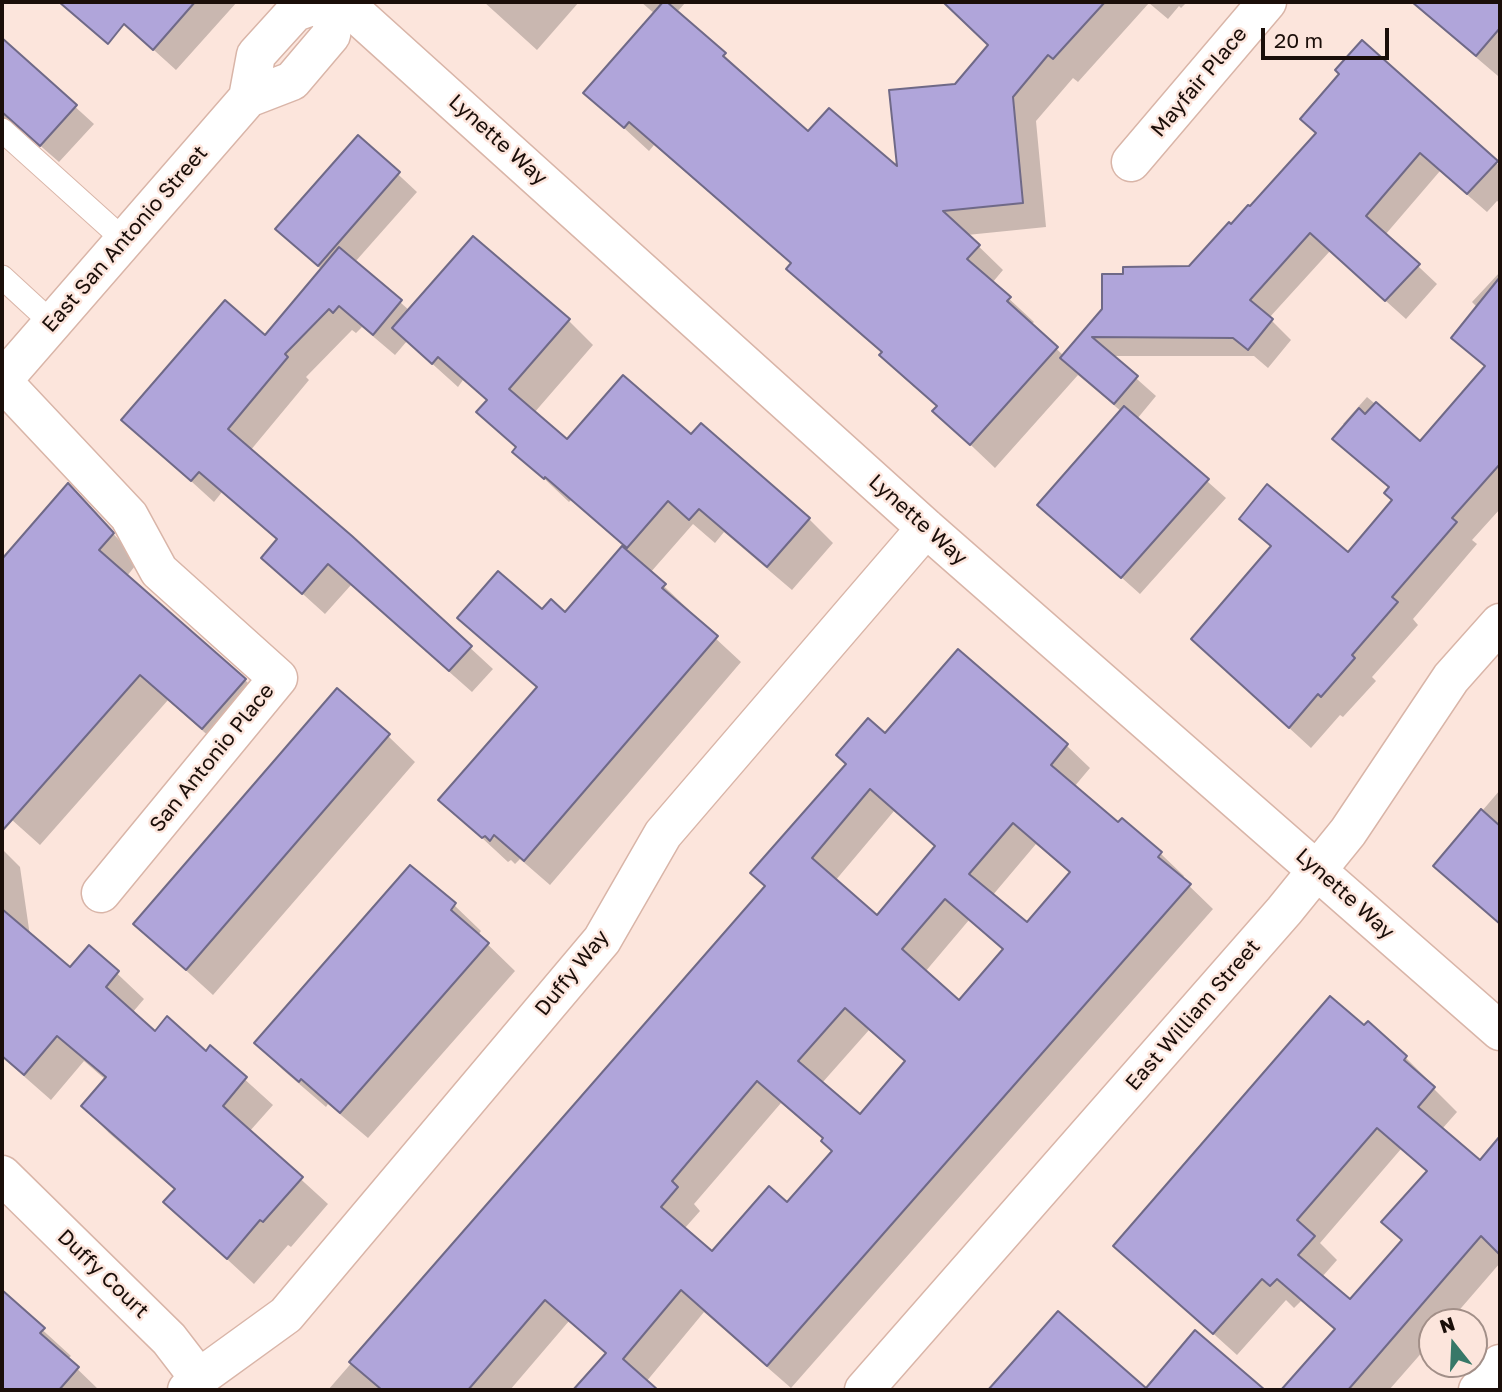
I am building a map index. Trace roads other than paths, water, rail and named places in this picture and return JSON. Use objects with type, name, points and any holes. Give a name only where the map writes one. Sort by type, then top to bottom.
[{"type":"street","points":[[248,98],[256,55],[295,12],[323,2]]},
{"type":"street","name":"East San Antonio Street","points":[[2,381],[248,98],[292,81],[331,35],[336,2]]},
{"type":"street","name":"Lynette Way","points":[[343,2],[926,528],[1500,1031]]},
{"type":"street","name":"Mayfair Place","points":[[1131,162],[1267,2]]},
{"type":"street","name":"San Antonio Place","points":[[2,381],[128,516],[159,571],[278,677],[101,893]]},
{"type":"street","name":"Duffy Way","points":[[193,1384],[286,1315],[602,940],[663,834],[926,528]]},
{"type":"street","name":"East William Street","points":[[864,1390],[1317,870],[1348,832],[1451,678],[1500,623]]},
{"type":"street","name":"Duffy Court","points":[[2,1175],[169,1339],[193,1384]]},
{"type":"street","points":[[1478,1390],[1500,1364]]},
{"type":"lane","points":[[2,130],[124,240]]},
{"type":"lane","points":[[2,277],[52,323]]}]
